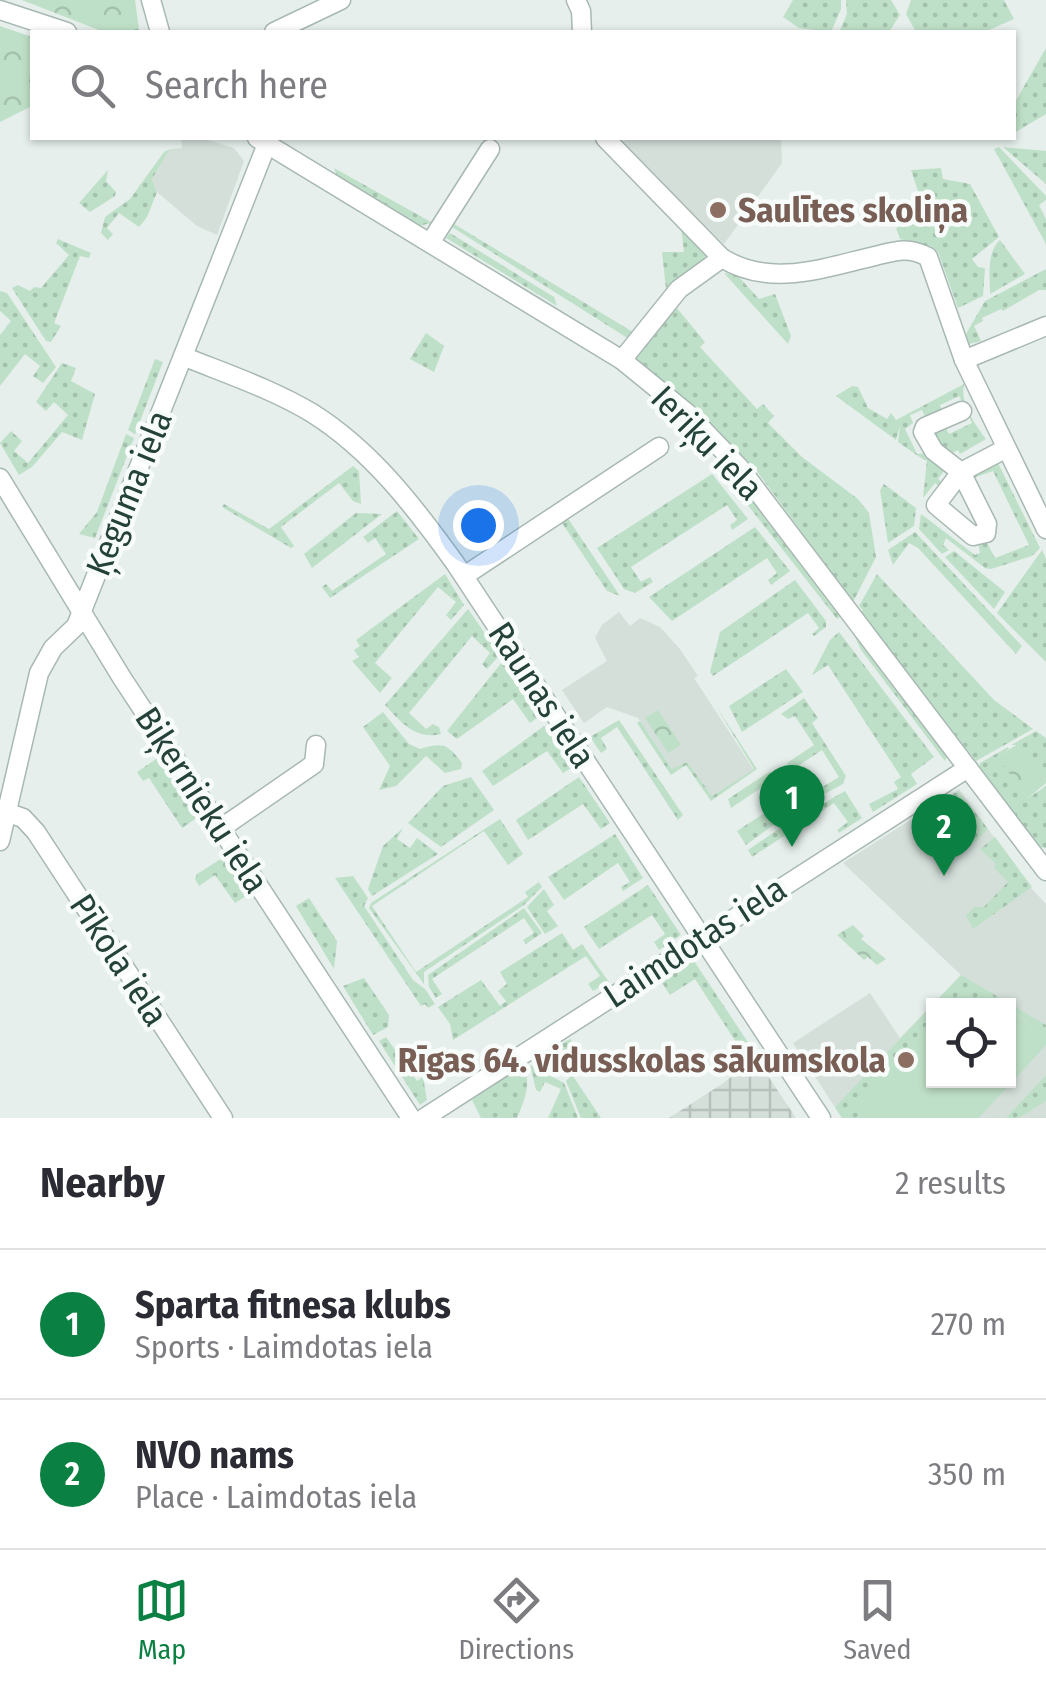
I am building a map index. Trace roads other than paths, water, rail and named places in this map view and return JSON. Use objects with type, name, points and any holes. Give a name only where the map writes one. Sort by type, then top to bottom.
[{"type":"street","points":[[151,0],[159,30]]},
{"type":"street","points":[[576,0],[582,30]]},
{"type":"street","points":[[278,30],[333,2]]},
{"type":"street","points":[[0,10],[61,30]]},
{"type":"street","name":"Ieriķu iela","points":[[262,140],[622,360],[686,413],[739,467],[1046,871]]},
{"type":"street","name":"Ķeguma iela","points":[[2,829],[39,673],[49,653],[76,626],[82,613],[185,357],[262,140]]},
{"type":"street","points":[[607,140],[722,258],[737,267],[772,276],[789,275],[896,250],[919,252],[932,264],[964,360],[1046,529]]},
{"type":"street","points":[[430,243],[490,149]]},
{"type":"street","points":[[622,360],[679,289],[722,258]]},
{"type":"street","points":[[964,360],[1046,326]]},
{"type":"street","name":"Raunas iela","points":[[185,357],[281,397],[334,428],[406,498],[464,576],[820,1118]]},
{"type":"street","points":[[962,411],[925,427],[923,432],[934,451],[961,472],[1005,449]]},
{"type":"street","points":[[464,576],[660,447]]},
{"type":"street","name":"Biķernieku iela","points":[[0,478],[220,828],[411,1118]]},
{"type":"street","points":[[220,828],[314,764],[316,745]]},
{"type":"street","name":"Laimdotas iela","points":[[424,1118],[968,768]]},
{"type":"street","name":"Pīkola iela","points":[[2,829],[24,818],[36,832],[222,1118]]},
{"type":"place","name":"Saulītes skoliņa","points":[[718,210]]},
{"type":"place","name":"Sparta fitnesa klubs","points":[[792,847]]},
{"type":"place","name":"NVO nams","points":[[944,876]]},
{"type":"place","name":"Rīgas 64. vidusskolas sākumskola","points":[[906,1060]]}]
